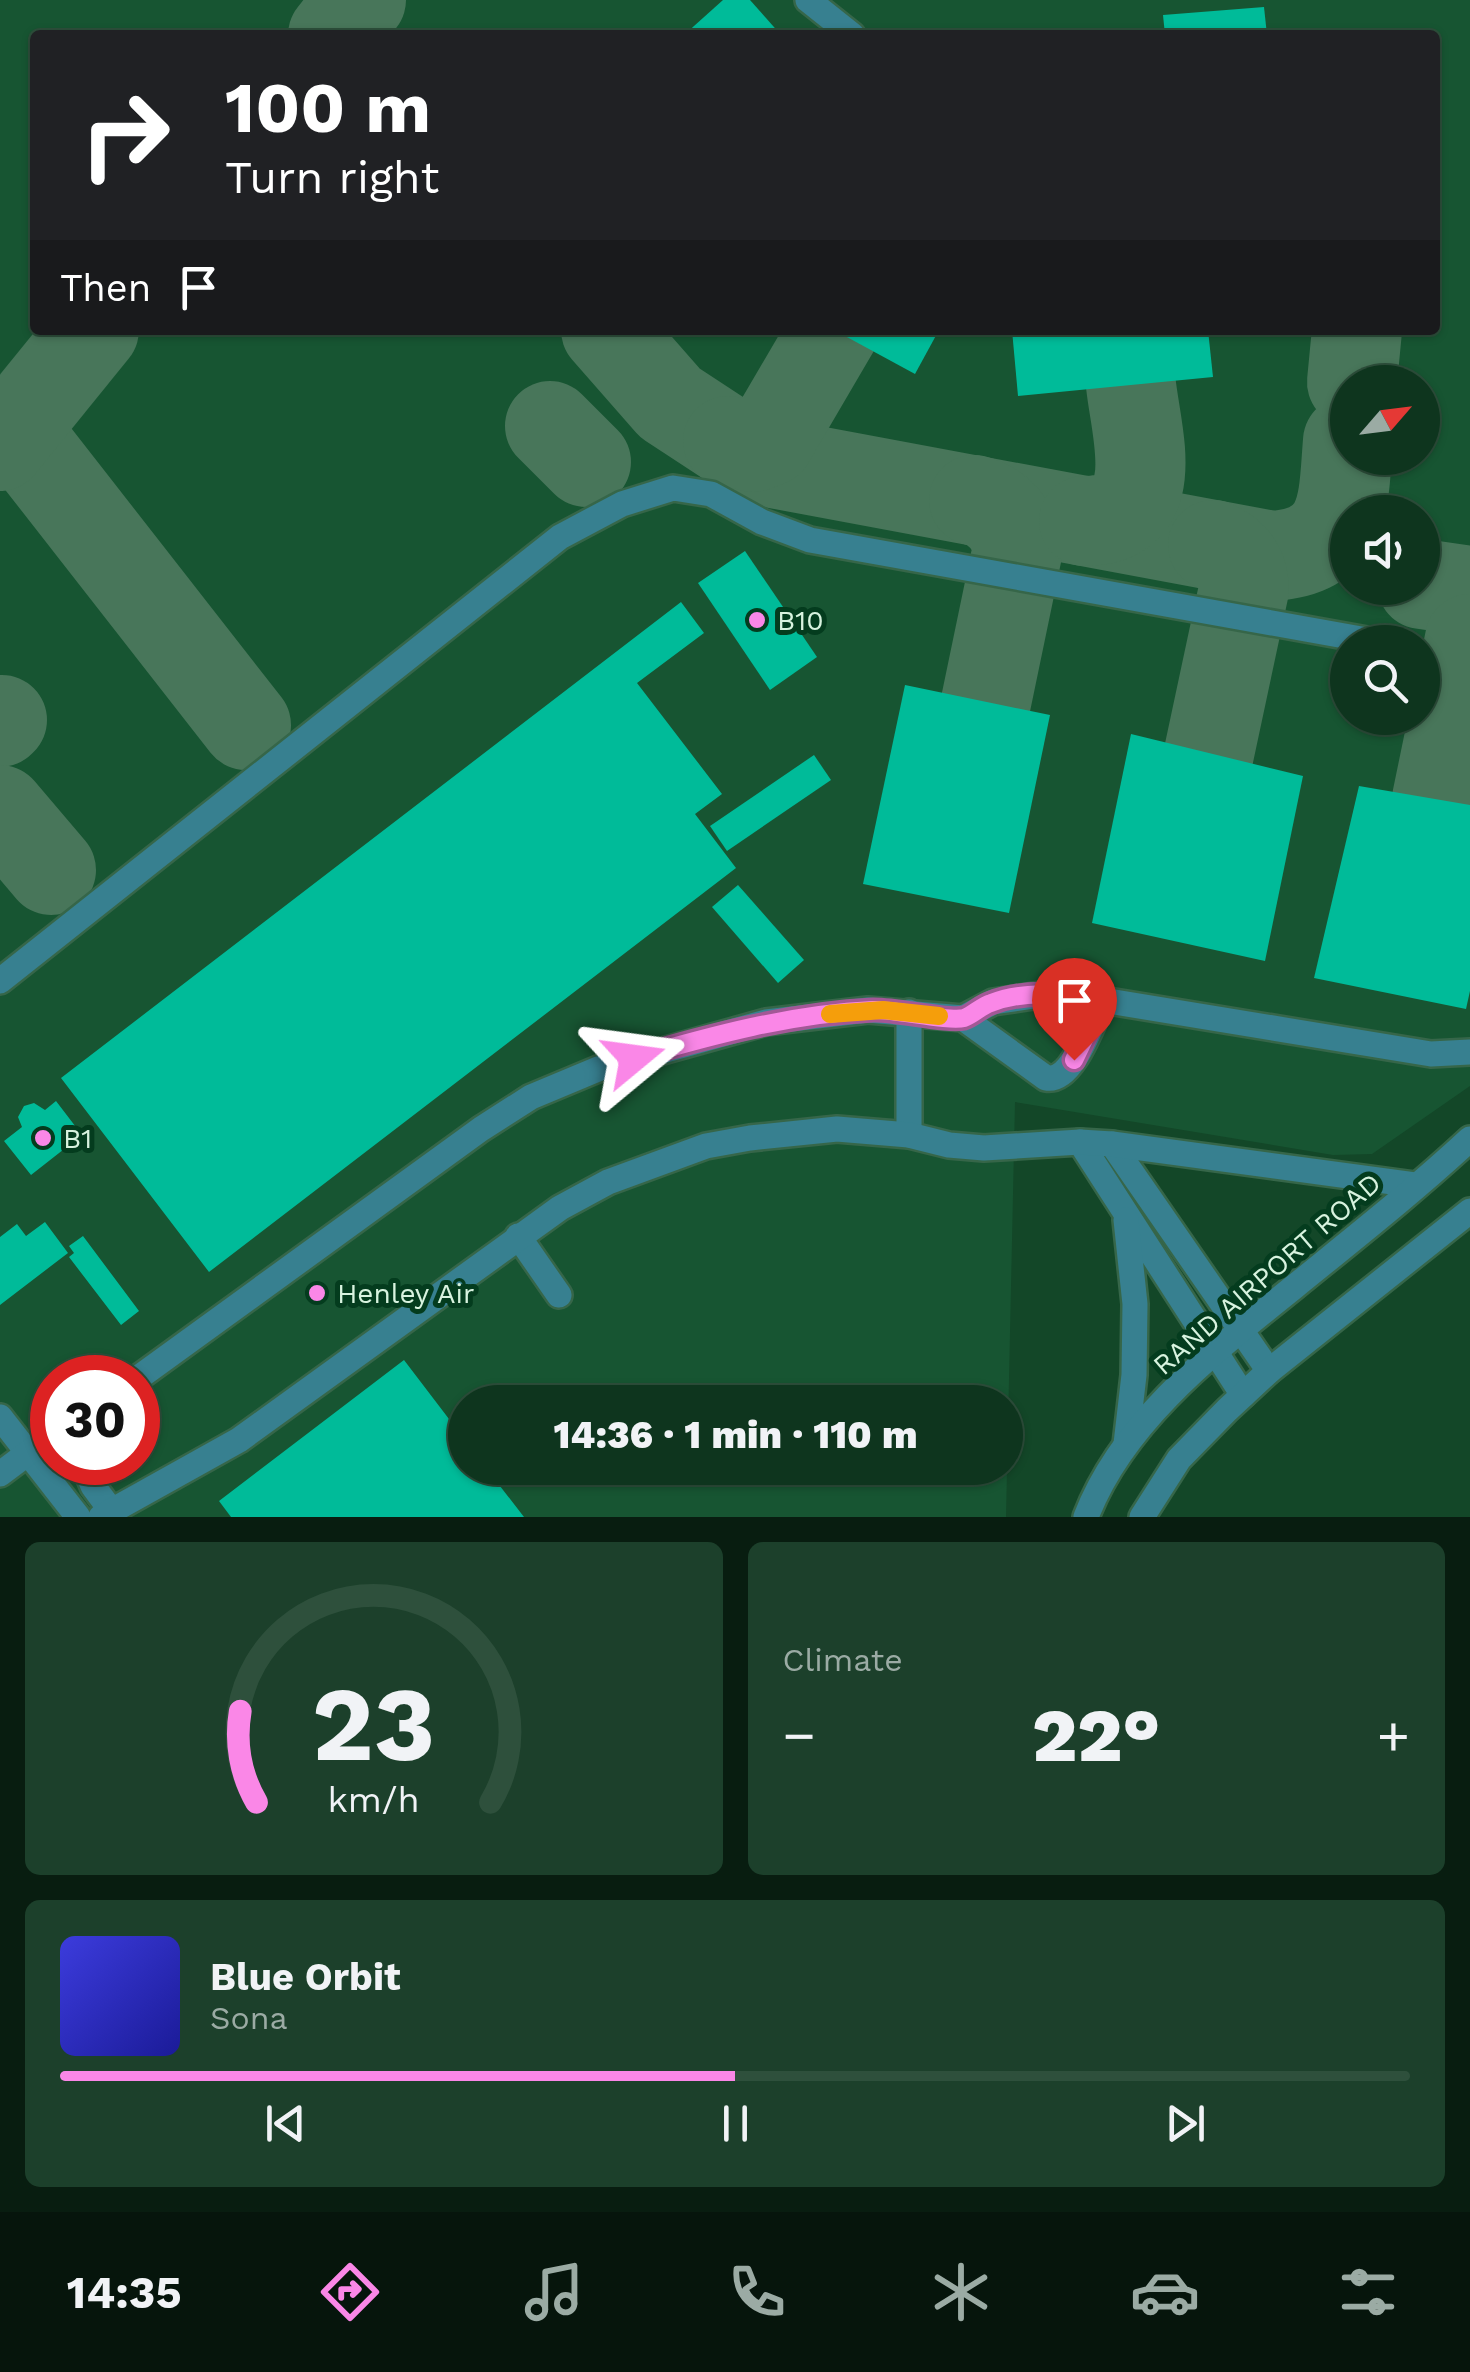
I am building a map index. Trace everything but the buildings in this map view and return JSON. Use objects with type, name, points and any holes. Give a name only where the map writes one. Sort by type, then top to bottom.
[{"type":"street","points":[[808,0],[846,30]]},
{"type":"street","points":[[0,982],[560,536],[622,504],[672,488],[710,494],[762,522],[810,540],[1330,633]]},
{"type":"street","points":[[964,1018],[993,1002],[1047,994],[1104,998],[1431,1054],[1470,1052]]},
{"type":"street","points":[[160,1362],[481,1130],[532,1097],[598,1069],[766,1022],[868,1010],[964,1018],[1054,1080],[1074,1060],[1104,998]]},
{"type":"street","points":[[908,1135],[909,1012]]},
{"type":"street","points":[[92,1485],[106,1513],[192,1468],[251,1432],[518,1236],[608,1182],[706,1146],[837,1129],[908,1135],[984,1148],[1080,1142],[1415,1185]]},
{"type":"street","name":"RAND AIRPORT ROAD","points":[[1086,1517],[1126,1444],[1169,1397],[1239,1332],[1470,1139]]},
{"type":"street","points":[[1080,1142],[1244,1395]]},
{"type":"street","points":[[1112,1144],[1269,1371]]},
{"type":"street","points":[[1142,1517],[1179,1459],[1269,1371],[1470,1210]]},
{"type":"street","points":[[1126,1216],[1135,1304],[1134,1375],[1126,1444]]},
{"type":"street","points":[[518,1236],[559,1295]]},
{"type":"street","points":[[0,1416],[78,1517]]},
{"type":"street","points":[[0,1474],[28,1454]]},
{"type":"shaded area","points":[[0,0],[1470,0],[1470,1086],[1372,1154],[1333,1155],[1015,1102],[1009,1385],[448,1385],[448,1485],[1007,1485],[1006,1517],[0,1517]]},
{"type":"taxiway","points":[[337,30],[361,0]]},
{"type":"taxiway","points":[[0,446],[90,335]]},
{"type":"taxiway","points":[[610,335],[670,403],[757,460],[1272,556],[1297,552],[1328,533],[1337,519],[1346,475]]},
{"type":"taxiway","points":[[728,441],[753,447],[769,441],[831,335]]},
{"type":"taxiway","points":[[1354,365],[1357,335]]},
{"type":"taxiway","points":[[1084,521],[1110,517],[1126,507],[1136,492],[1140,451],[1131,385]]},
{"type":"taxiway","points":[[550,426],[586,462]]},
{"type":"taxiway","points":[[14,428],[246,725]]},
{"type":"taxiway","points":[[974,500],[1004,518],[1018,548],[986,702]]},
{"type":"taxiway","points":[[1209,753],[1244,589],[1236,562],[1213,545]]},
{"type":"taxiway","points":[[1440,587],[1470,591]]},
{"type":"taxiway","points":[[1437,799],[1470,639]]},
{"type":"taxiway","points":[[0,810],[51,870]]},
{"type":"slow traffic","points":[[830,1014],[883,1010],[939,1016]]},
{"type":"place","name":"B10","points":[[757,620]]},
{"type":"place","name":"B1","points":[[43,1138]]},
{"type":"place","name":"Henley Air","points":[[317,1293]]},
{"type":"route","points":[[634,1058],[766,1022],[806,1016],[883,1010],[964,1018],[993,1002],[1010,998],[1047,994],[1104,998],[1074,1060]]}]
